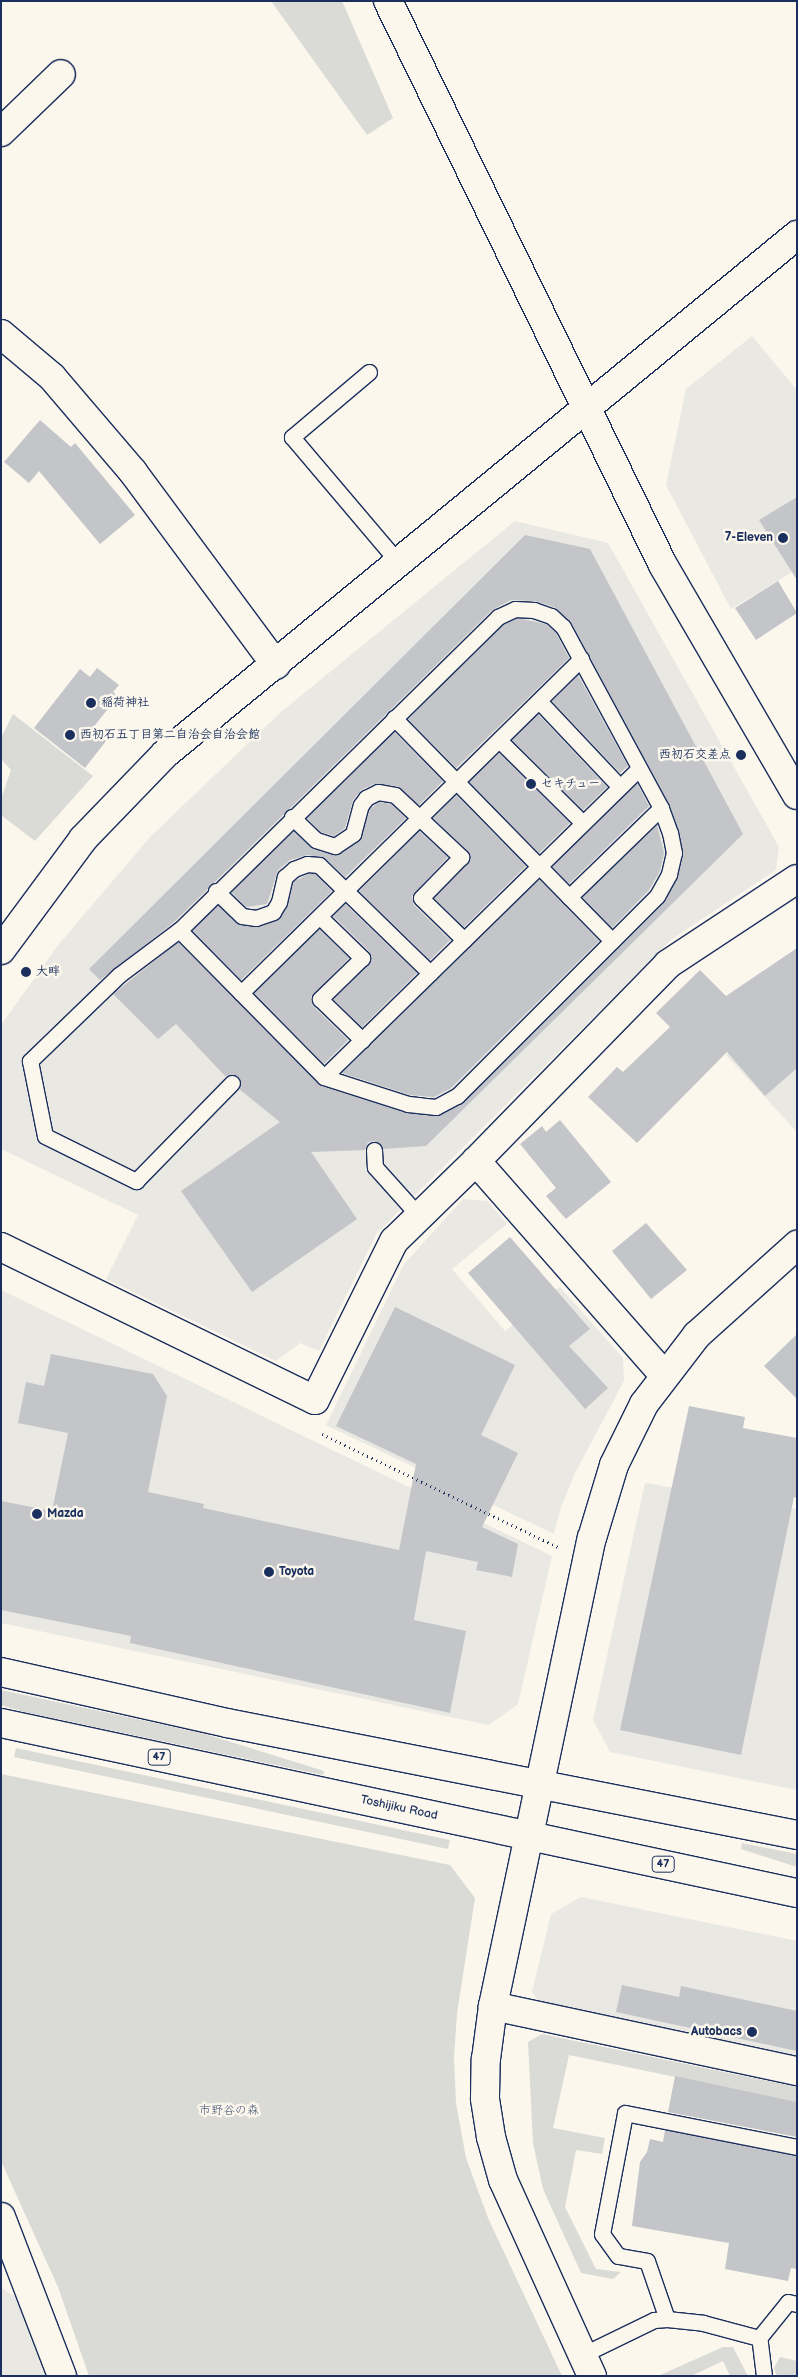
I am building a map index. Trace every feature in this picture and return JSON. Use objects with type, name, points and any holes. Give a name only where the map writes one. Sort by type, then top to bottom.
[{"type":"street","points":[[388,1],[589,408],[663,565],[797,795]]},
{"type":"street","points":[[1,132],[60,74]]},
{"type":"street","points":[[1,950],[83,840],[165,754],[589,408],[797,235]]},
{"type":"street","points":[[1,334],[52,377],[133,472],[276,665]]},
{"type":"street","points":[[1,1247],[315,1400],[394,1241],[476,1161],[668,964],[797,879]]},
{"type":"street","points":[[476,1161],[664,1375]]},
{"type":"street","points":[[587,2366],[504,2180],[491,2137],[486,2098],[486,2059],[493,2006],[592,1538],[604,1496],[626,1439],[644,1404],[664,1375],[697,1335],[730,1302],[797,1245]]},
{"type":"street","points":[[1,1672],[227,1723],[797,1835]]},
{"type":"street","name":"Toshijiku Road","points":[[1,1723],[797,1893]]},
{"type":"street","points":[[493,2006],[797,2071]]},
{"type":"street","points":[[1,2217],[62,2376]]},
{"type":"lane","points":[[369,372],[292,437],[399,563]]},
{"type":"lane","points":[[179,930],[324,1077],[408,1104],[436,1107],[456,1096],[657,896],[669,874],[674,853],[661,808],[563,627],[551,616],[534,610],[515,609],[498,617],[216,891],[179,930],[119,975],[30,1061],[45,1136],[136,1181],[232,1084]]},
{"type":"lane","points":[[241,993],[346,892],[581,659]]},
{"type":"lane","points":[[539,701],[620,787]]},
{"type":"lane","points":[[394,718],[612,941]]},
{"type":"lane","points":[[498,740],[583,823]]},
{"type":"lane","points":[[324,1077],[639,768]]},
{"type":"lane","points":[[292,817],[316,840],[335,846],[353,834],[360,805],[366,798],[378,792],[395,795],[461,857],[421,898],[464,940]]},
{"type":"lane","points":[[569,897],[661,808]]},
{"type":"lane","points":[[216,891],[242,916],[256,918],[273,912],[279,902],[285,877],[307,864],[319,865],[430,973]]},
{"type":"lane","points":[[320,917],[362,958],[320,999],[362,1040]]},
{"type":"lane","points":[[374,1150],[375,1167],[420,1216]]},
{"type":"lane","points":[[667,2319],[647,2261],[618,2256],[602,2234],[625,2113],[797,2147]]},
{"type":"lane","points":[[764,2376],[759,2338],[788,2302],[797,2304]]},
{"type":"lane","points":[[587,2366],[654,2320],[667,2319],[703,2323],[759,2338]]},
{"type":"path","points":[[322,1434],[558,1547]]},
{"type":"shaded area","points":[[752,336],[797,390],[797,569],[731,609],[666,485],[686,389]]},
{"type":"shaded area","points":[[515,521],[608,543],[779,847],[776,870],[672,939],[377,1233],[319,1351],[300,1343],[276,1361],[106,1279],[138,1215],[1,1149],[1,1025],[59,944],[151,836],[281,712]]},
{"type":"shaded area","points":[[797,992],[797,1132],[726,1055]]},
{"type":"shaded area","points":[[463,1199],[488,1201],[507,1224],[452,1269],[505,1331],[560,1287],[623,1358],[624,1381],[575,1473],[561,1507],[554,1534],[326,1425],[404,1264]]},
{"type":"shaded area","points":[[1,1290],[552,1556],[518,1704],[489,1725],[1,1623]]},
{"type":"shaded area","points":[[645,1483],[797,1509],[797,1790],[610,1752],[593,1720]]},
{"type":"shaded area","points":[[581,1897],[797,1941],[797,2057],[541,2004],[532,1992],[551,1914]]},
{"type":"shaded area","points":[[1,2288],[20,2299],[50,2376],[1,2376]]},
{"type":"green space","points":[[271,1],[342,1],[393,118],[367,135]]},
{"type":"green space","points":[[13,714],[93,776],[35,841],[1,815],[1,799],[11,770],[1,759],[1,738]]},
{"type":"green space","points":[[1,1690],[202,1733],[324,1771],[323,1775],[24,1712],[1,1705]]},
{"type":"green space","points":[[16,1748],[450,1840],[448,1849],[14,1757]]},
{"type":"green space","name":"市野谷の森","points":[[1,1774],[450,1865],[475,1898],[457,2013],[454,2058],[456,2103],[466,2158],[488,2218],[562,2376],[89,2376],[58,2287],[1,2161]]},
{"type":"green space","points":[[742,1843],[797,1854],[797,1867],[741,1849]]},
{"type":"green space","points":[[542,2034],[797,2087],[797,2102],[569,2055],[553,2128],[605,2138],[602,2154],[576,2150],[565,2207],[596,2269],[621,2272],[613,2279],[581,2273],[543,2189],[533,2143],[528,2042]]},
{"type":"green space","points":[[723,2347],[733,2347],[748,2376],[730,2376],[723,2361],[691,2376],[658,2376]]},
{"type":"green space","points":[[780,2357],[797,2361],[797,2376],[777,2376],[774,2368]]},
{"type":"building","points":[[40,420],[71,447],[75,443],[135,515],[100,544],[39,471],[29,483],[4,462]]},
{"type":"building","name":"7-Eleven","points":[[797,497],[797,580],[759,520]]},
{"type":"building","points":[[525,535],[590,549],[743,834],[426,1146],[383,1149],[374,1141],[368,1142],[365,1150],[311,1152],[357,1219],[252,1292],[181,1191],[280,1122],[239,1089],[241,1081],[238,1076],[225,1076],[176,1024],[158,1039],[113,994],[178,942],[321,1086],[407,1113],[436,1116],[463,1103],[664,903],[677,878],[683,855],[669,804],[571,622],[554,607],[535,601],[511,600],[492,610],[173,923],[100,980],[89,969]]},
{"type":"building","points":[[778,581],[797,613],[756,640],[735,608]]},
{"type":"building","points":[[517,618],[546,624],[556,633],[569,658],[456,768],[408,719],[503,625]]},
{"type":"building","points":[[97,668],[119,685],[113,692],[118,696],[92,729],[106,741],[85,768],[34,728],[80,669],[90,677]]},
{"type":"building","points":[[578,675],[628,766],[620,773],[552,701]]},
{"type":"building","points":[[538,714],[607,787],[583,810],[512,740]]},
{"type":"building","points":[[394,732],[443,781],[419,805],[397,786],[374,784],[361,790],[353,800],[345,828],[334,836],[321,832],[307,818]]},
{"type":"building","points":[[499,753],[570,823],[539,853],[469,782]]},
{"type":"building","points":[[637,783],[649,806],[569,884],[552,866]]},
{"type":"building","points":[[456,795],[526,866],[464,927],[434,898],[470,859],[467,850],[433,818]]},
{"type":"building","points":[[379,802],[391,804],[406,818],[345,877],[325,858],[307,855],[290,860],[278,870],[267,904],[246,907],[231,892],[293,831],[313,849],[333,855],[340,854],[359,841],[370,809]]},
{"type":"building","points":[[657,825],[664,853],[660,871],[649,890],[612,928],[582,897]]},
{"type":"building","points":[[419,831],[448,857],[412,896],[414,905],[450,940],[430,960],[359,891]]},
{"type":"building","points":[[308,874],[315,874],[332,891],[241,980],[192,930],[217,905],[241,925],[259,927],[276,921],[287,907],[293,882]]},
{"type":"building","points":[[539,879],[599,941],[451,1088],[434,1097],[410,1095],[342,1073]]},
{"type":"building","points":[[345,904],[417,973],[362,1027],[333,999],[371,960],[369,951],[333,916]]},
{"type":"building","points":[[319,929],[349,958],[311,997],[313,1006],[348,1040],[324,1064],[254,993]]},
{"type":"building","points":[[797,948],[797,1068],[765,1096],[727,1052],[637,1143],[588,1097],[617,1067],[623,1072],[670,1027],[656,1013],[700,970],[726,996]]},
{"type":"building","points":[[560,1120],[611,1182],[566,1219],[546,1196],[556,1188],[520,1144],[542,1126],[546,1132]]},
{"type":"building","points":[[646,1223],[687,1270],[651,1299],[612,1251]]},
{"type":"building","points":[[510,1237],[590,1329],[569,1346],[608,1388],[585,1409],[468,1273]]},
{"type":"building","points":[[395,1307],[515,1365],[481,1435],[518,1453],[482,1527],[518,1544],[512,1577],[476,1570],[478,1562],[426,1551],[414,1620],[466,1631],[450,1713],[130,1643],[131,1636],[1,1610],[1,1501],[52,1511],[68,1433],[18,1423],[26,1382],[44,1386],[51,1354],[153,1374],[167,1396],[148,1492],[204,1504],[203,1508],[399,1550],[416,1464],[336,1426]]},
{"type":"building","points":[[797,1334],[797,1399],[764,1366]]},
{"type":"building","points":[[689,1406],[745,1417],[743,1428],[797,1438],[797,1498],[794,1497],[741,1755],[620,1730]]},
{"type":"building","name":"Autobacs","points":[[622,1985],[679,1997],[681,1986],[797,2011],[797,2051],[616,2012]]},
{"type":"building","points":[[675,2076],[797,2102],[797,2137],[668,2112]]},
{"type":"building","points":[[665,2130],[797,2156],[797,2269],[791,2268],[788,2281],[725,2269],[729,2243],[632,2226],[640,2162],[647,2152],[650,2139],[663,2142]]},
{"type":"place","name":"7-Eleven","points":[[783,538]]},
{"type":"place","name":"稲荷神社","points":[[91,703]]},
{"type":"place","name":"西初石五丁目第二自治会自治会館","points":[[70,735]]},
{"type":"place","name":"西初石交差点","points":[[741,755]]},
{"type":"place","name":"セキチュー","points":[[531,784]]},
{"type":"place","name":"大畔","points":[[26,972]]},
{"type":"place","name":"Mazda","points":[[37,1514]]},
{"type":"place","name":"Toyota","points":[[269,1572]]},
{"type":"place","name":"Autobacs","points":[[752,2032]]}]
